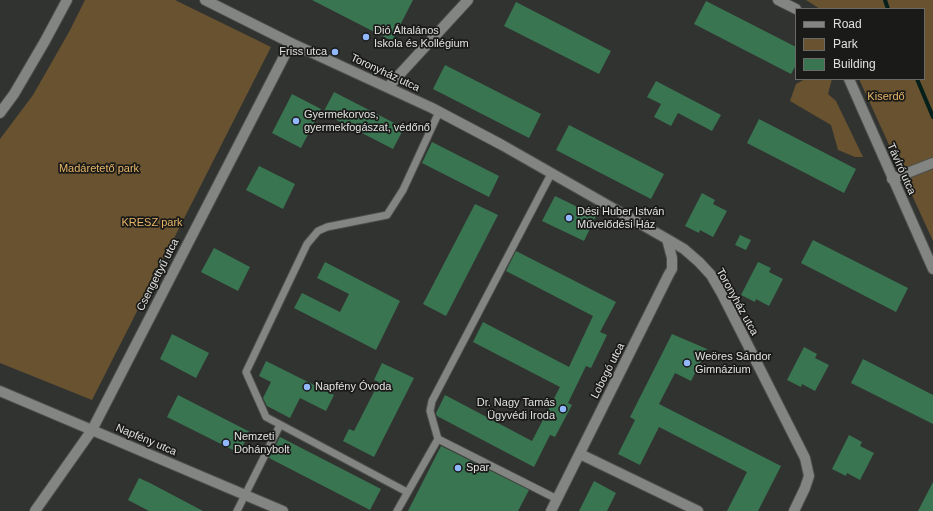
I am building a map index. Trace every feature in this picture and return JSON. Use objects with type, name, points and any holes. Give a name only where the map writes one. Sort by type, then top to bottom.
[{"type":"street","points":[[0,113],[14,94],[46,41],[67,0]]},
{"type":"street","name":"Toronyház utca","points":[[205,0],[291,43],[439,112],[684,249],[711,275],[804,458],[809,476],[794,511]]},
{"type":"street","points":[[388,87],[468,0]]},
{"type":"street","points":[[778,0],[795,8]]},
{"type":"street","name":"Csengettyű utca","points":[[35,511],[92,430],[291,43]]},
{"type":"street","name":"Távíró utca","points":[[849,80],[933,269]]},
{"type":"street","points":[[892,179],[932,163]]},
{"type":"street","name":"Lobogó utca","points":[[551,511],[669,274],[672,258],[667,239]]},
{"type":"street","name":"Napfény utca","points":[[0,391],[283,511]]},
{"type":"street","points":[[580,454],[698,511]]},
{"type":"lane","points":[[407,492],[266,417],[246,372],[307,244],[318,231],[328,227],[387,215],[403,190],[439,112]]},
{"type":"lane","points":[[397,511],[438,439],[430,411],[432,401],[551,174]]},
{"type":"lane","points":[[237,511],[280,425]]},
{"type":"lane","points":[[438,439],[557,499]]},
{"type":"green space","name":"Madáretető park","points":[[85,0],[175,0],[271,47],[92,400],[0,363],[0,139],[33,95],[69,32]]},
{"type":"green space","name":"Kiserdő","points":[[806,0],[933,0],[933,241],[859,80],[925,80],[925,8],[818,8]]},
{"type":"green space","points":[[803,80],[832,80],[828,94],[836,101],[863,157],[855,157],[838,150],[831,125],[790,101],[796,84]]},
{"type":"building","points":[[312,0],[413,0],[392,41]]},
{"type":"building","points":[[706,1],[795,46],[795,67],[791,74],[694,24]]},
{"type":"building","points":[[516,2],[611,51],[599,74],[504,26]]},
{"type":"building","points":[[445,65],[541,114],[529,138],[433,89]]},
{"type":"building","points":[[656,81],[721,115],[712,131],[678,113],[671,126],[654,117],[661,104],[647,97]]},
{"type":"building","points":[[334,92],[404,128],[393,149],[323,113]]},
{"type":"building","name":"Gyermekorvos, gyermekfogászat, védőnő","points":[[292,94],[321,109],[301,148],[272,133]]},
{"type":"building","points":[[759,119],[856,169],[844,193],[747,143]]},
{"type":"building","points":[[569,125],[664,174],[651,199],[556,150]]},
{"type":"building","points":[[432,142],[499,176],[489,197],[422,163]]},
{"type":"building","points":[[259,166],[295,184],[283,209],[246,190]]},
{"type":"building","points":[[702,193],[715,200],[713,204],[727,211],[713,237],[700,230],[699,233],[685,226]]},
{"type":"building","name":"Dési Huber István Művelődési Ház","points":[[555,196],[596,216],[584,241],[542,221]]},
{"type":"building","points":[[475,204],[498,215],[446,316],[423,304]]},
{"type":"building","points":[[740,235],[751,240],[746,250],[735,245]]},
{"type":"building","points":[[813,240],[908,288],[896,312],[801,263]]},
{"type":"building","points":[[214,248],[250,267],[238,291],[201,272]]},
{"type":"building","points":[[516,251],[616,302],[600,332],[607,335],[591,368],[586,366],[568,403],[572,405],[555,437],[550,435],[534,467],[437,416],[436,413],[445,395],[532,441],[560,387],[473,342],[483,322],[569,367],[593,316],[506,271]]},
{"type":"building","points":[[325,262],[400,301],[376,350],[294,308],[302,293],[340,312],[349,294],[317,278]]},
{"type":"building","points":[[758,262],[771,268],[769,272],[783,279],[769,306],[756,299],[755,302],[741,295]]},
{"type":"building","points":[[172,334],[209,353],[196,378],[160,359]]},
{"type":"building","points":[[672,334],[707,349],[691,381],[675,373],[659,404],[781,466],[758,511],[727,511],[747,472],[659,427],[640,465],[618,454],[635,420],[630,417]]},
{"type":"building","points":[[804,347],[817,354],[815,358],[829,365],[815,391],[802,384],[801,387],[787,380]]},
{"type":"building","points":[[863,359],[933,395],[933,424],[851,383]]},
{"type":"building","points":[[266,361],[334,395],[326,411],[300,398],[290,418],[267,406],[263,398],[271,382],[259,376]]},
{"type":"building","points":[[382,363],[414,378],[374,457],[343,441],[349,429],[354,431],[379,382],[374,380]]},
{"type":"building","points":[[178,395],[250,432],[239,453],[167,417]]},
{"type":"building","points":[[849,435],[862,442],[860,446],[874,453],[860,480],[847,473],[846,476],[832,469]]},
{"type":"building","points":[[280,437],[381,489],[370,510],[269,458]]},
{"type":"building","name":"Spar","points":[[441,446],[529,490],[518,511],[408,511]]},
{"type":"building","points":[[139,478],[203,511],[149,511],[128,500]]},
{"type":"building","points":[[594,481],[616,493],[607,511],[579,511]]},
{"type":"building","points":[[933,482],[933,511],[918,511]]},
{"type":"waterway","points":[[885,0],[888,8]]},
{"type":"waterway","points":[[917,80],[933,117]]},
{"type":"place","name":"Dió Általános Iskola és Kollégium","points":[[366,37]]},
{"type":"place","name":"Friss utca","points":[[335,52]]},
{"type":"place","name":"Gyermekorvos, gyermekfogászat, védőnő","points":[[296,121]]},
{"type":"place","name":"Dési Huber István Művelődési Ház","points":[[569,218]]},
{"type":"place","name":"Weöres Sándor Gimnázium","points":[[687,363]]},
{"type":"place","name":"Napfény Óvoda","points":[[307,387]]},
{"type":"place","name":"Dr. Nagy Tamás Ügyvédi Iroda","points":[[563,409]]},
{"type":"place","name":"Nemzeti Dohánybolt","points":[[226,443]]},
{"type":"place","name":"Spar","points":[[458,468]]},
{"type":"park label","name":"KRESZ park","points":[[152,223]]}]
